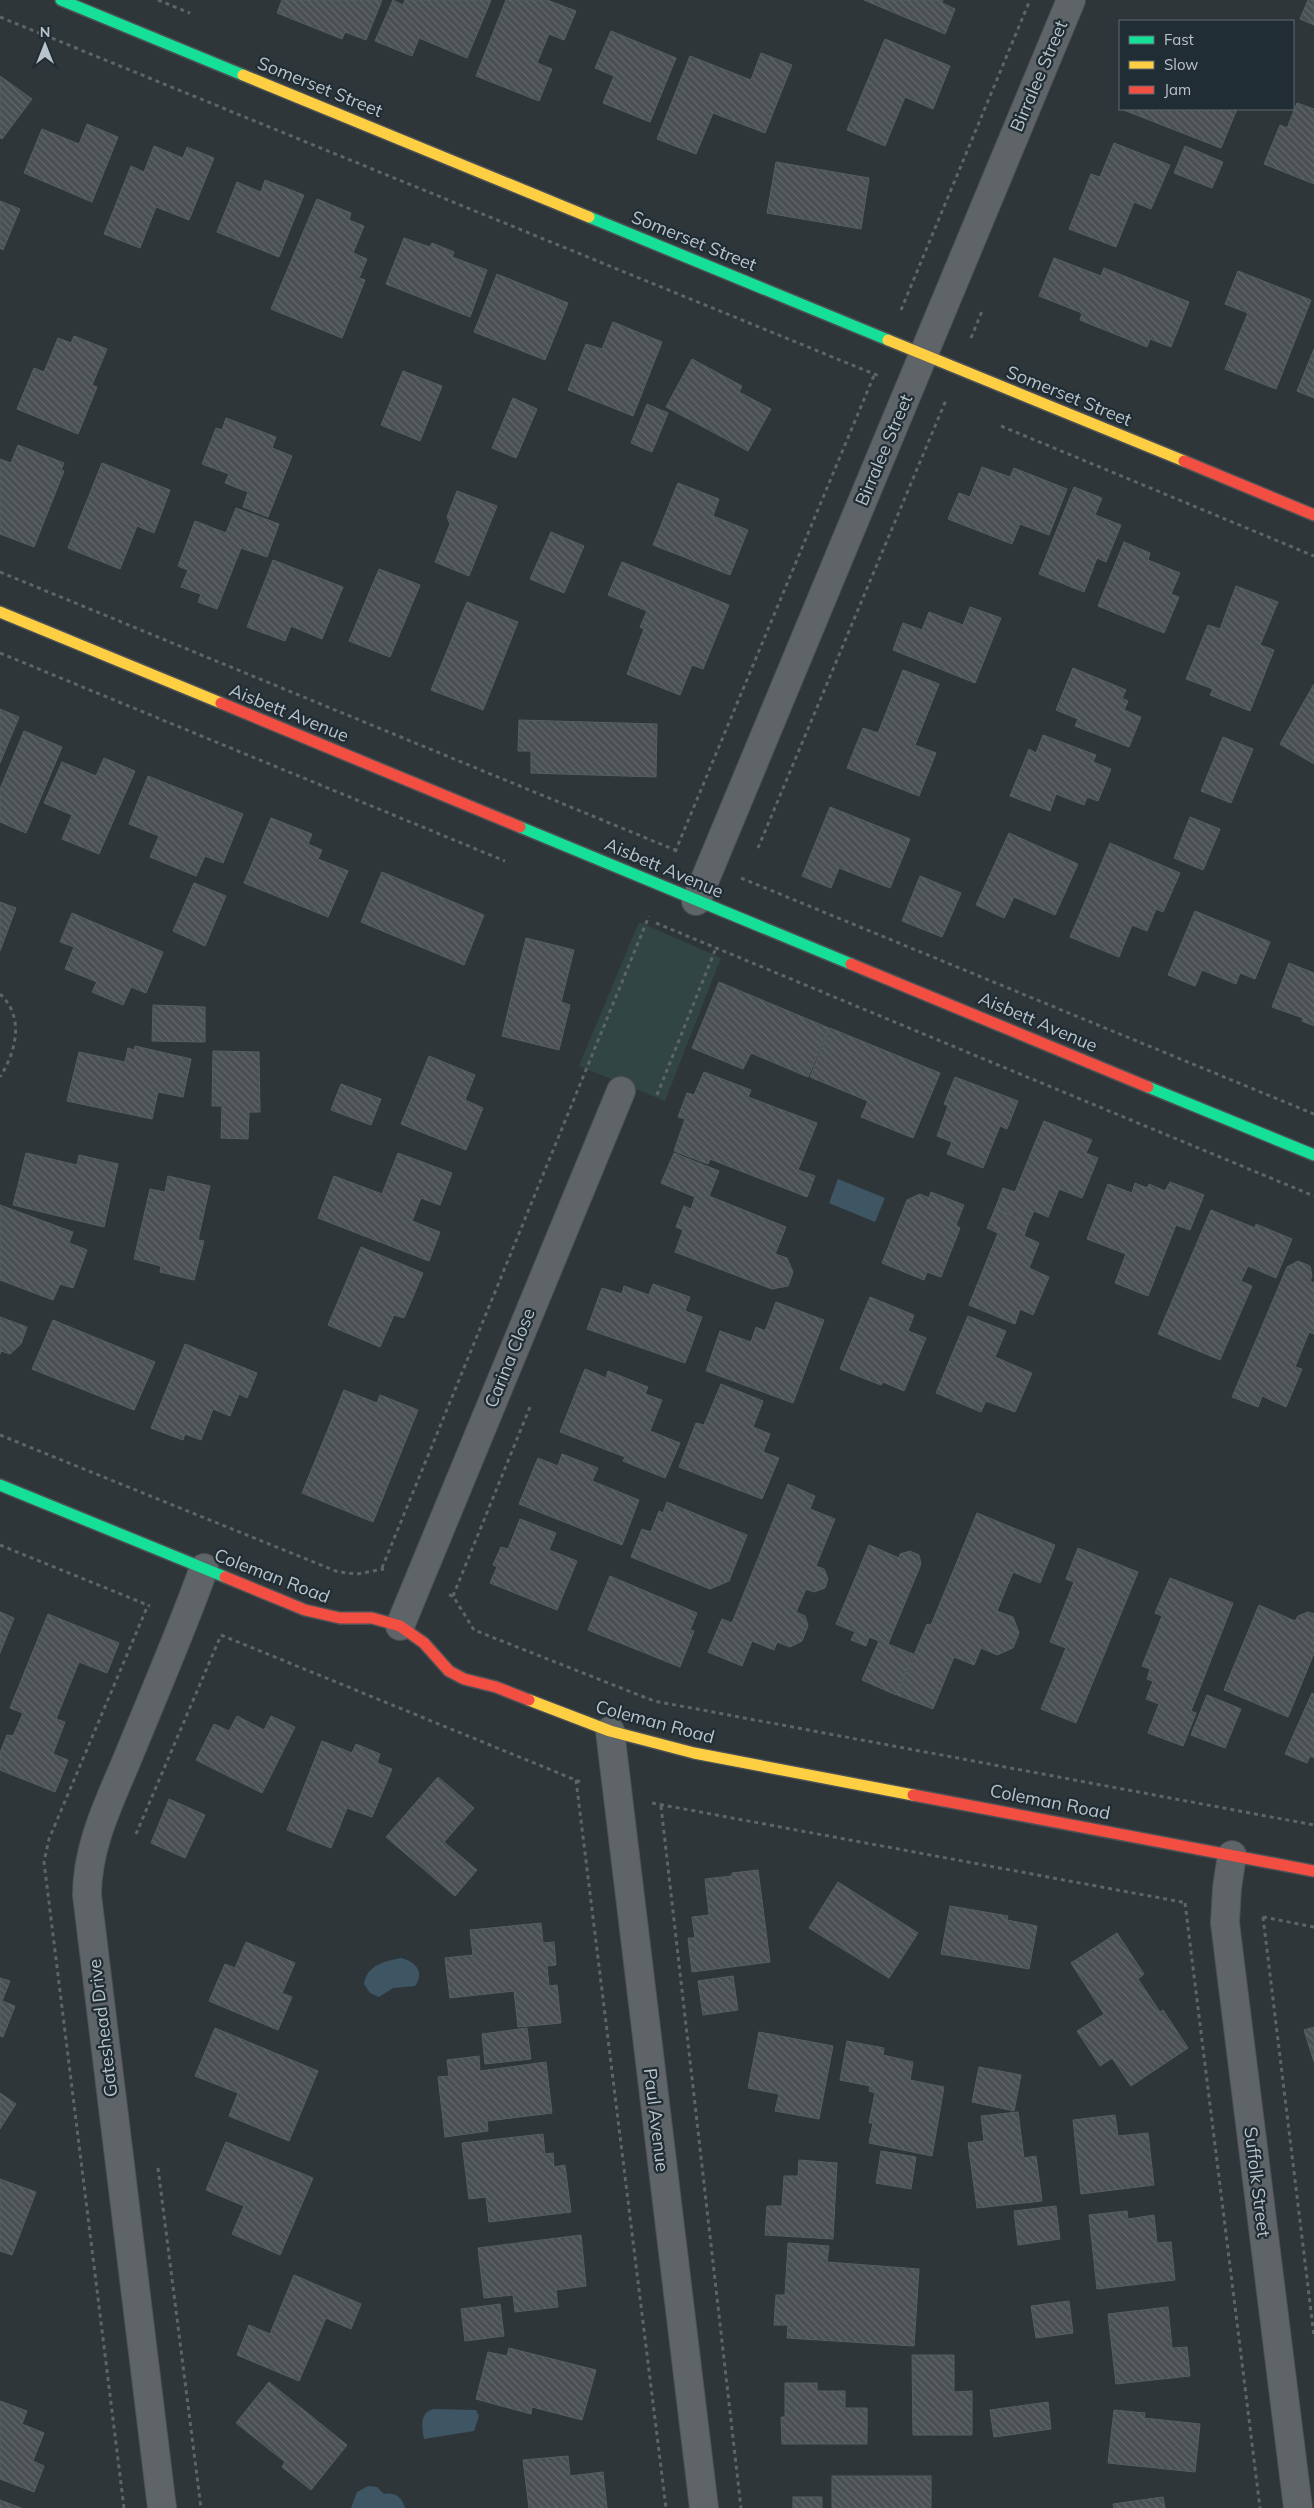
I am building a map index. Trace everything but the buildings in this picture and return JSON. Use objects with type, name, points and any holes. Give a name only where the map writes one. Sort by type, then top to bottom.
[{"type":"street","name":"Somerset Street","points":[[61,0],[1314,515]]},
{"type":"street","name":"Birralee Street","points":[[696,900],[1071,0]]},
{"type":"street","name":"Aisbett Avenue","points":[[0,612],[1314,1155]]},
{"type":"street","name":"Carina Close","points":[[400,1626],[620,1091]]},
{"type":"street","name":"Coleman Road","points":[[0,1485],[323,1616],[372,1618],[400,1626],[424,1642],[449,1671],[464,1679],[496,1687],[610,1731],[694,1752],[1314,1871]]},
{"type":"street","name":"Gateshead Drive","points":[[162,2508],[87,1895],[87,1874],[96,1836],[185,1620],[204,1568]]},
{"type":"street","name":"Paul Avenue","points":[[610,1731],[704,2508]]},
{"type":"street","name":"Suffolk Street","points":[[1232,1855],[1227,1888],[1225,1923],[1298,2508]]},
{"type":"path","points":[[899,315],[1030,0]]},
{"type":"path","points":[[0,17],[882,377]]},
{"type":"path","points":[[674,856],[877,368]]},
{"type":"path","points":[[756,852],[947,397]]},
{"type":"path","points":[[938,400],[954,407]]},
{"type":"path","points":[[999,425],[1314,556]]},
{"type":"path","points":[[0,572],[688,856]]},
{"type":"path","points":[[0,653],[511,863]]},
{"type":"path","points":[[743,885],[749,870]]},
{"type":"path","points":[[738,876],[1314,1114]]},
{"type":"path","points":[[382,1568],[651,911]]},
{"type":"path","points":[[638,916],[1314,1196]]},
{"type":"path","points":[[0,994],[12,1010],[16,1038],[9,1063],[0,1077]]},
{"type":"path","points":[[0,1435],[338,1572],[357,1574],[382,1568],[390,1571]]},
{"type":"path","points":[[0,1544],[148,1605]]},
{"type":"path","points":[[444,1593],[453,1596],[474,1630],[654,1701],[1314,1825]]},
{"type":"path","points":[[132,1843],[221,1635],[576,1780],[666,2508]]},
{"type":"path","points":[[741,2508],[661,1806],[1185,1903],[1260,2508]]},
{"type":"path","points":[[1314,1927],[1263,1917],[1314,2336]]},
{"type":"path","points":[[157,2161],[201,2508]]},
{"type":"green space","points":[[639,922],[721,958],[665,1101],[579,1066]]},
{"type":"water","points":[[838,1179],[885,1198],[875,1222],[829,1203]]},
{"type":"water","points":[[401,1958],[415,1965],[419,1972],[418,1981],[415,1986],[393,1988],[379,1997],[370,1993],[364,1984],[369,1972],[378,1965]]},
{"type":"water","points":[[430,2410],[476,2410],[479,2416],[474,2431],[424,2439],[422,2425],[424,2416]]},
{"type":"water","points":[[368,2486],[377,2487],[384,2494],[398,2496],[405,2508],[351,2508],[357,2492]]},
{"type":"traffic: fast","points":[[61,0],[243,75]]},
{"type":"traffic: fast","points":[[589,217],[888,340]]},
{"type":"traffic: fast","points":[[520,827],[851,964]]},
{"type":"traffic: fast","points":[[1148,1087],[1314,1155]]},
{"type":"traffic: fast","points":[[0,1485],[225,1577]]},
{"type":"traffic: slow","points":[[243,75],[589,217]]},
{"type":"traffic: slow","points":[[888,340],[1184,461]]},
{"type":"traffic: slow","points":[[0,612],[221,703]]},
{"type":"traffic: slow","points":[[529,1700],[610,1731],[694,1753],[913,1795]]},
{"type":"traffic: jam","points":[[1184,461],[1314,515]]},
{"type":"traffic: jam","points":[[221,703],[520,827]]},
{"type":"traffic: jam","points":[[851,964],[1148,1087]]},
{"type":"traffic: jam","points":[[225,1577],[305,1610],[340,1618],[372,1618],[400,1626],[424,1643],[449,1671],[464,1679],[496,1687],[529,1700]]},
{"type":"traffic: jam","points":[[913,1795],[1314,1871]]}]
